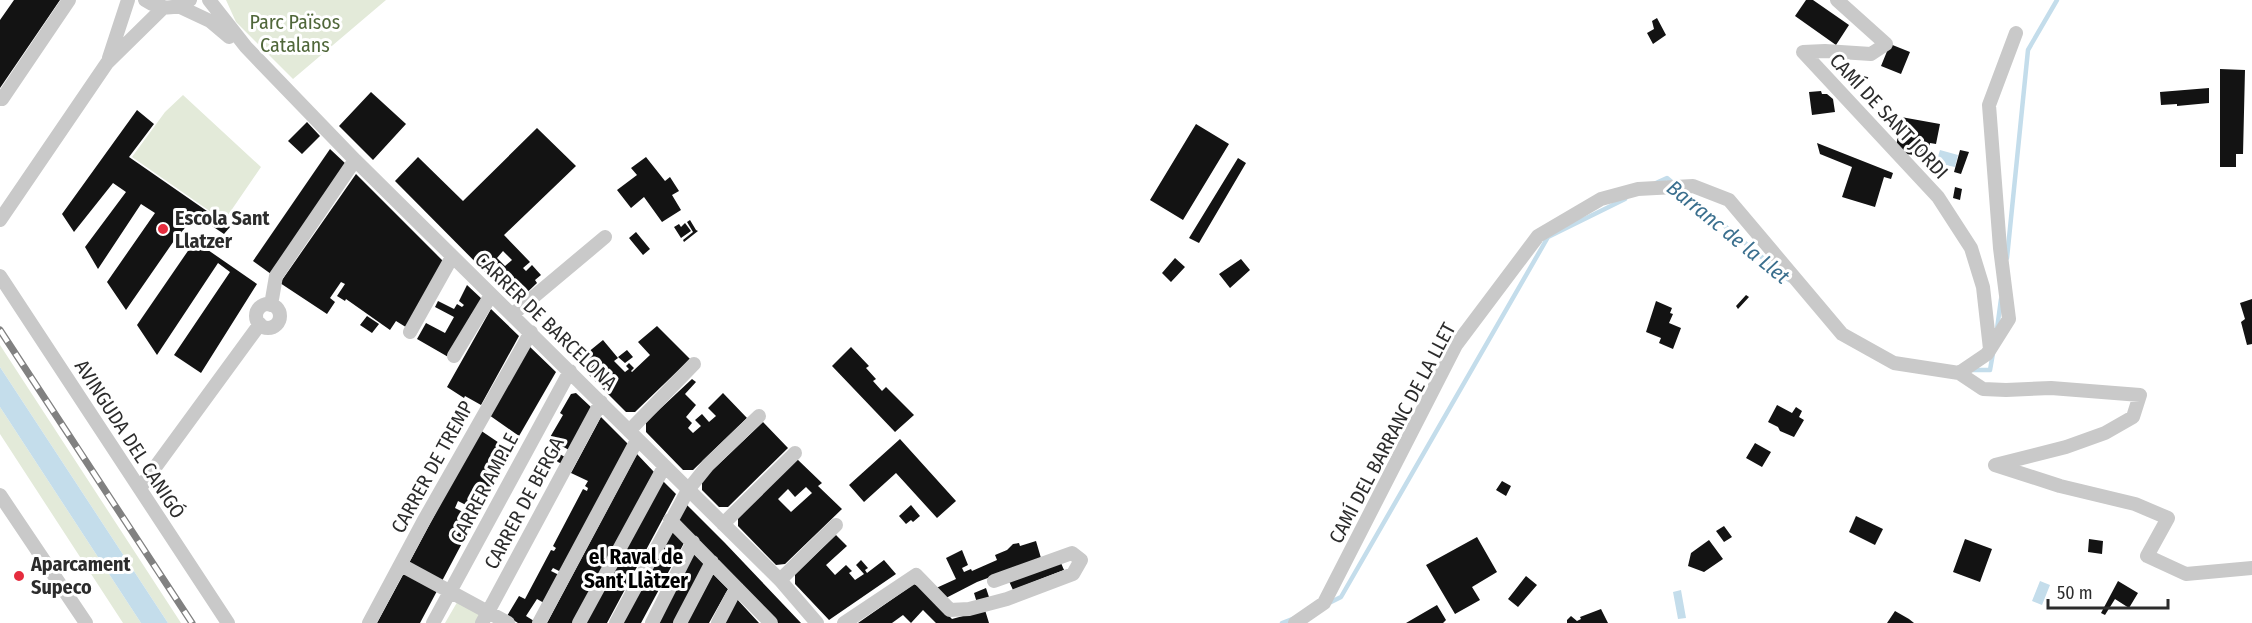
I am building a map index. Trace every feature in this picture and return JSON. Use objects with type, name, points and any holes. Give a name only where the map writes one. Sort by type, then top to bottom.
[{"type":"street","points":[[0,99],[69,0]]},
{"type":"street","points":[[0,220],[107,63],[128,0]]},
{"type":"street","name":"CARRER DE BARCELONA","points":[[145,0],[177,5],[210,21],[227,36],[246,47]]},
{"type":"street","name":"CARRER DE BARCELONA","points":[[209,0],[246,47],[355,160],[780,580],[817,623]]},
{"type":"street","name":"CAMÍ DE SANT JORDI","points":[[1837,0],[1886,44],[1871,54],[1803,52],[1938,197],[1971,248],[1983,287],[1990,349]]},
{"type":"street","points":[[107,63],[177,5]]},
{"type":"street","points":[[2016,33],[1989,105],[2009,319],[1987,354],[1959,373],[1983,389],[2051,388],[2140,395],[2133,417],[2105,433],[2066,447],[1995,465],[2060,486],[2135,504],[2168,518],[2147,556],[2186,574],[2252,568]]},
{"type":"street","points":[[140,489],[260,324],[270,328],[279,320],[279,312],[271,305],[276,276],[355,160]]},
{"type":"street","name":"CAMÍ DEL BARRANC DE LA LLET","points":[[1295,623],[1324,603],[1456,345],[1538,236],[1601,199],[1638,189],[1693,186],[1729,200],[1842,334],[1894,363],[1959,373]]},
{"type":"street","points":[[512,315],[605,237]]},
{"type":"street","points":[[410,332],[452,257]]},
{"type":"street","name":"AVINGUDA DEL CANIGÓ","points":[[0,276],[228,623]]},
{"type":"street","points":[[454,356],[491,295]]},
{"type":"street","name":"CARRER DE TREMP","points":[[369,623],[531,332]]},
{"type":"street","points":[[539,623],[633,436],[694,364]]},
{"type":"street","name":"CARRER AMPLE","points":[[433,623],[570,370]]},
{"type":"street","name":"CARRER DE BERGA","points":[[485,617],[601,402]]},
{"type":"street","points":[[616,623],[688,490],[708,465],[759,416]]},
{"type":"street","points":[[723,524],[795,453]]},
{"type":"street","points":[[579,623],[664,467]]},
{"type":"street","points":[[0,495],[86,623]]},
{"type":"street","points":[[0,514],[17,521]]},
{"type":"street","points":[[670,520],[771,623]]},
{"type":"street","points":[[780,580],[836,525]]},
{"type":"street","points":[[652,623],[693,542]]},
{"type":"street","points":[[844,623],[916,575],[950,610],[969,609],[1007,599],[1073,574],[1081,560],[1072,553],[994,581]]},
{"type":"street","points":[[680,623],[712,562]]},
{"type":"street","points":[[401,565],[450,591],[485,617],[508,623]]},
{"type":"street","points":[[718,623],[738,589]]},
{"type":"green space","name":"Parc Països Catalans","points":[[226,0],[386,0],[293,79],[236,22]]},
{"type":"green space","points":[[183,95],[261,167],[224,221],[132,157],[165,112]]},
{"type":"green space","points":[[0,345],[181,623],[168,623],[0,367]]},
{"type":"green space","points":[[0,407],[141,623],[123,623],[0,434]]},
{"type":"green space","points":[[459,599],[485,615],[480,623],[445,623]]},
{"type":"water","points":[[1940,150],[1958,155],[1955,167],[1936,163]]},
{"type":"water","points":[[0,367],[168,623],[141,623],[0,407]]},
{"type":"water","points":[[2040,581],[2050,585],[2042,605],[2032,601]]},
{"type":"water","points":[[1681,590],[1686,618],[1678,619],[1673,592]]},
{"type":"building","points":[[14,0],[60,0],[0,88],[0,20]]},
{"type":"building","points":[[1806,0],[1813,0],[1849,25],[1836,45],[1795,16]]},
{"type":"building","points":[[1657,18],[1666,35],[1653,44],[1647,33],[1654,29],[1652,21]]},
{"type":"building","points":[[1890,44],[1910,52],[1901,74],[1881,66]]},
{"type":"building","points":[[2220,69],[2245,70],[2243,154],[2236,154],[2236,167],[2220,167]]},
{"type":"building","points":[[2209,88],[2209,103],[2161,105],[2160,92]]},
{"type":"building","points":[[1821,91],[1822,94],[1827,94],[1833,99],[1835,112],[1812,115],[1809,92]]},
{"type":"building","points":[[371,92],[406,124],[373,160],[339,126]]},
{"type":"building","points":[[137,110],[154,124],[129,157],[230,227],[224,234],[194,214],[182,232],[257,284],[201,373],[174,355],[230,272],[218,263],[157,355],[137,325],[192,245],[178,235],[126,310],[107,282],[155,213],[141,204],[98,269],[85,247],[126,192],[113,183],[74,232],[62,214]]},
{"type":"building","points":[[1901,117],[1940,124],[1936,144],[1930,143],[1929,149],[1915,155],[1905,154],[1896,147]]},
{"type":"building","points":[[307,122],[320,136],[302,154],[288,141]]},
{"type":"building","points":[[1196,124],[1229,144],[1183,220],[1150,200]]},
{"type":"building","points":[[537,128],[576,166],[504,235],[530,262],[523,268],[526,271],[532,265],[541,275],[535,280],[537,283],[516,303],[395,181],[418,157],[463,201]],"holes":[[[503,251],[512,260],[505,266],[497,258]]]},
{"type":"building","points":[[1817,143],[1893,173],[1891,179],[1884,177],[1875,207],[1842,197],[1852,167],[1820,154]]},
{"type":"building","points":[[330,149],[347,165],[271,274],[253,261]]},
{"type":"building","points":[[1960,150],[1969,152],[1961,174],[1954,172]]},
{"type":"building","points":[[646,157],[665,181],[670,177],[679,191],[672,195],[681,210],[662,222],[644,197],[631,208],[617,190],[637,175],[631,168]]},
{"type":"building","points":[[1238,158],[1246,163],[1199,243],[1189,238]]},
{"type":"building","points":[[356,174],[445,263],[409,329],[396,321],[390,330],[346,299],[345,301],[337,296],[345,284],[341,282],[330,298],[335,302],[327,314],[280,283]]},
{"type":"building","points":[[1955,187],[1962,189],[1960,200],[1953,198]]},
{"type":"building","points":[[690,220],[698,231],[684,242],[683,240],[693,232],[687,222]]},
{"type":"building","points":[[685,223],[691,231],[681,238],[674,227],[679,224],[681,227]]},
{"type":"building","points":[[636,232],[650,249],[643,255],[629,238]]},
{"type":"building","points":[[1175,258],[1185,267],[1171,282],[1162,273]]},
{"type":"building","points":[[1241,259],[1250,270],[1230,288],[1219,274]]},
{"type":"building","points":[[467,285],[483,300],[450,358],[417,339],[426,323],[445,333],[454,317],[435,307],[438,301],[454,309],[457,304],[462,307],[464,305],[459,301]]},
{"type":"building","points":[[1746,295],[1749,297],[1738,309],[1736,306]]},
{"type":"building","points":[[2252,299],[2252,344],[2247,345],[2241,322],[2245,319],[2240,303]]},
{"type":"building","points":[[1656,301],[1672,308],[1670,313],[1673,314],[1669,323],[1681,328],[1673,349],[1659,343],[1661,338],[1646,332]]},
{"type":"building","points":[[491,309],[519,336],[481,405],[447,387]]},
{"type":"building","points":[[367,316],[379,324],[372,333],[360,325]]},
{"type":"building","points":[[657,326],[690,359],[635,412],[626,412],[576,362],[603,340],[618,358],[614,361],[625,372],[629,369],[626,366],[629,363],[634,368],[632,372],[650,355],[638,342]]},
{"type":"building","points":[[528,345],[556,372],[519,436],[489,415]]},
{"type":"building","points":[[851,347],[869,366],[866,368],[876,379],[873,381],[882,391],[886,387],[914,415],[895,432],[832,366]]},
{"type":"building","points":[[627,350],[633,357],[625,363],[618,357]]},
{"type":"building","points":[[692,379],[696,382],[685,394],[696,405],[686,417],[692,423],[688,428],[693,433],[701,426],[695,420],[702,414],[709,422],[716,416],[708,408],[723,393],[747,418],[693,470],[683,470],[646,432],[646,422]]},
{"type":"building","points":[[576,393],[592,408],[569,450],[549,439],[563,415],[560,413],[571,394]]},
{"type":"building","points":[[1777,405],[1792,413],[1796,407],[1802,411],[1799,417],[1804,420],[1794,437],[1768,422]]},
{"type":"building","points":[[601,417],[629,445],[561,572],[553,568],[551,571],[559,575],[544,603],[537,599],[526,616],[534,621],[533,623],[518,623],[507,616],[519,596],[525,599],[551,550],[554,551],[556,548],[553,546],[583,489],[587,491],[588,488],[585,486],[588,481],[571,473]]},
{"type":"building","points":[[763,422],[788,448],[728,507],[719,507],[702,490],[702,480]]},
{"type":"building","points":[[480,430],[511,451],[442,581],[409,563]],"holes":[[[458,501],[466,505],[463,512],[455,508]]]},
{"type":"building","points":[[900,439],[956,501],[937,518],[896,473],[864,502],[849,485]]},
{"type":"building","points":[[1755,443],[1771,452],[1762,467],[1746,458]]},
{"type":"building","points":[[554,451],[565,457],[562,464],[550,458]]},
{"type":"building","points":[[637,454],[654,472],[573,623],[547,623]]},
{"type":"building","points":[[797,459],[822,483],[818,486],[842,509],[785,564],[776,565],[738,526],[738,517]],"holes":[[[806,487],[812,493],[791,512],[778,499],[788,489],[795,497]]]},
{"type":"building","points":[[662,480],[676,494],[607,623],[586,623]]},
{"type":"building","points":[[1502,481],[1511,486],[1506,496],[1496,490]]},
{"type":"building","points":[[683,501],[801,623],[774,623],[674,518]]},
{"type":"building","points":[[911,505],[920,516],[906,524],[899,516]]},
{"type":"building","points":[[511,513],[524,520],[522,524],[509,518]]},
{"type":"building","points":[[1856,516],[1883,529],[1875,545],[1849,532]]},
{"type":"building","points":[[1724,526],[1732,537],[1724,542],[1716,531]]},
{"type":"building","points":[[670,528],[684,543],[641,623],[619,623]]},
{"type":"building","points":[[836,535],[847,546],[826,565],[835,575],[846,565],[852,571],[849,573],[855,580],[864,574],[856,565],[861,560],[868,568],[865,570],[867,573],[884,560],[896,574],[829,620],[795,584],[795,574]]},
{"type":"building","points":[[1477,537],[1497,572],[1472,587],[1480,600],[1455,614],[1426,565]]},
{"type":"building","points":[[1965,539],[1992,549],[1980,582],[1953,572]]},
{"type":"building","points":[[2089,539],[2103,541],[2102,554],[2088,552]]},
{"type":"building","points":[[1709,540],[1723,559],[1704,572],[1688,566],[1691,553]]},
{"type":"building","points":[[1036,541],[1041,558],[977,582],[944,599],[934,589],[956,579],[946,558],[962,550],[968,565],[962,568],[964,572],[997,560],[995,555],[1007,550],[1013,544],[1019,543],[1020,546]]},
{"type":"building","points":[[692,552],[706,566],[675,623],[653,623]]},
{"type":"building","points":[[1061,563],[1064,570],[1013,590],[1008,579]]},
{"type":"building","points":[[404,573],[437,591],[420,623],[377,623]]},
{"type":"building","points":[[713,574],[728,589],[709,623],[687,623]]},
{"type":"building","points":[[1526,576],[1537,585],[1518,607],[1508,599]]},
{"type":"building","points":[[2118,581],[2138,593],[2129,608],[2115,599],[2105,615],[2101,613]]},
{"type":"building","points":[[914,584],[920,587],[952,619],[985,610],[989,623],[936,623],[923,610],[911,623],[903,615],[892,623],[858,623]]},
{"type":"building","points":[[986,588],[990,600],[977,603],[974,593]]},
{"type":"building","points":[[736,598],[759,623],[722,623]]},
{"type":"building","points":[[1437,605],[1446,620],[1443,623],[1406,623]]},
{"type":"building","points":[[1601,609],[1608,623],[1567,623],[1571,616],[1577,621],[1581,619],[1580,617]]},
{"type":"building","points":[[1895,611],[1909,619],[1914,623],[1887,623]]},
{"type":"waterway","name":"Barranc de la Llet","points":[[2007,258],[2028,50],[2057,0]]},
{"type":"waterway","name":"Barranc de la Llet","points":[[1656,183],[1667,178],[1674,184]]},
{"type":"waterway","name":"Barranc de la Llet","points":[[1683,191],[1789,280]]},
{"type":"waterway","name":"Barranc de la Llet","points":[[1327,604],[1341,597],[1548,237],[1625,199]]},
{"type":"waterway","name":"Barranc de la Llet","points":[[1997,329],[2001,299]]},
{"type":"waterway","name":"Barranc de la Llet","points":[[1971,370],[1990,370],[1993,353]]},
{"type":"waterway","name":"Barranc de la Llet","points":[[1282,623],[1295,618]]},
{"type":"railway","points":[[0,330],[192,623]]},
{"type":"place","name":"Escola Sant Llatzer","points":[[163,229]]},
{"type":"place","name":"Aparcament Supeco","points":[[19,576]]},
{"type":"district","name":"el Raval de Sant Llàtzer","points":[[636,569]]}]
